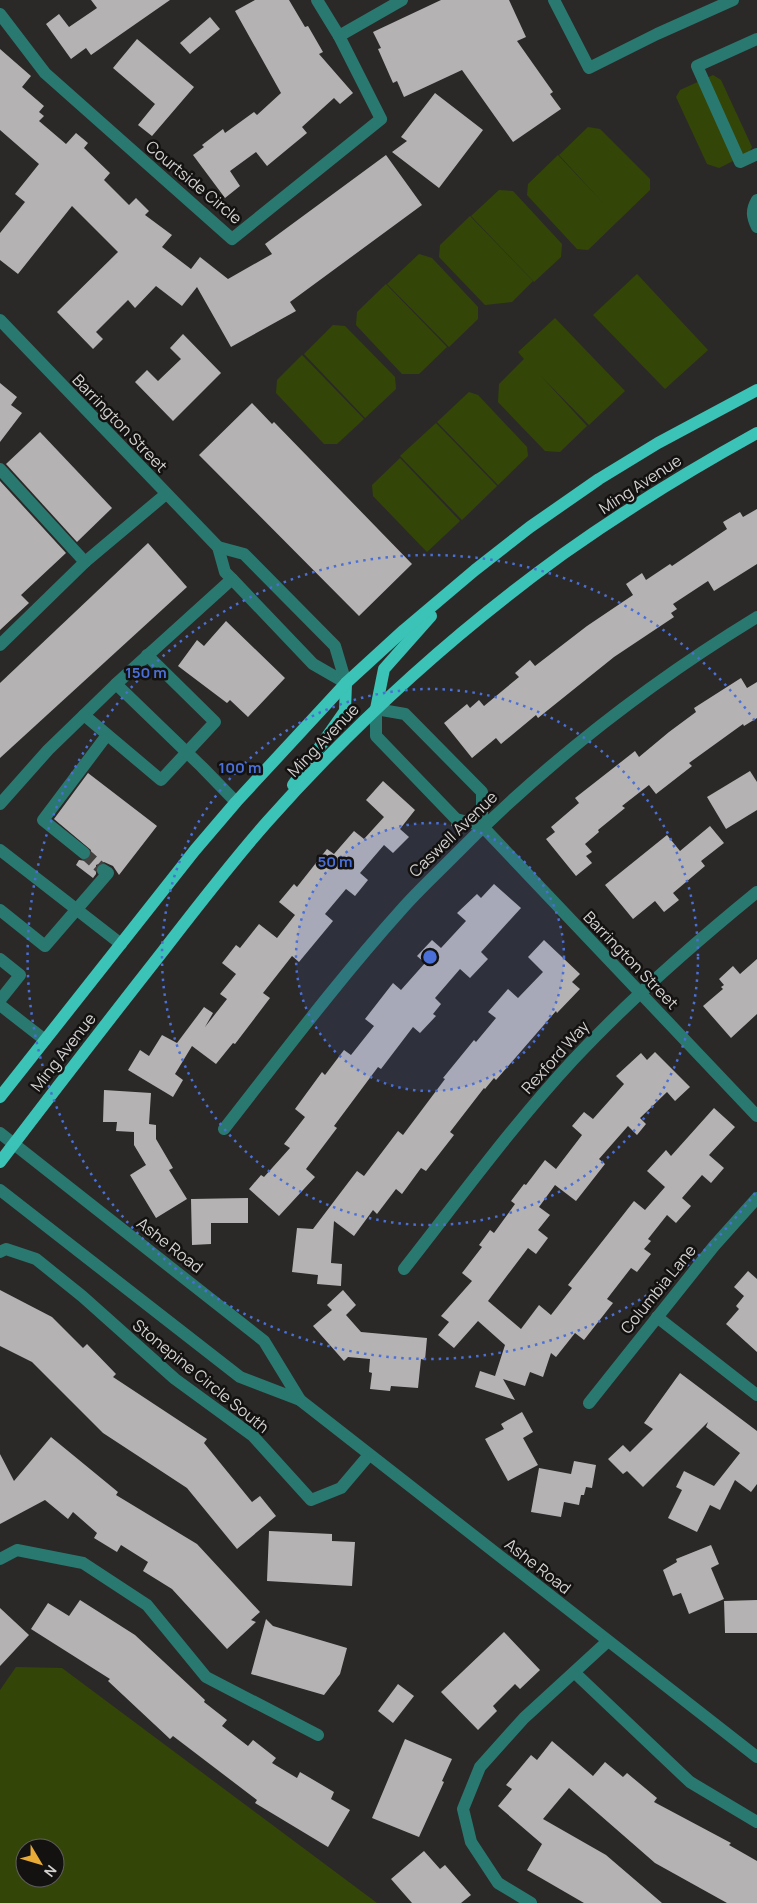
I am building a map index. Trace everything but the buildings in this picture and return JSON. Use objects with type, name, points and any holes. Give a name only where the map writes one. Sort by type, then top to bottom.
[{"type":"main road","name":"Ming Avenue","points":[[0,1097],[195,850],[236,802],[346,683],[404,630],[530,528],[599,479],[658,443],[757,390]]},
{"type":"main road","name":"Ming Avenue","points":[[0,1162],[226,870],[267,822],[331,753],[376,709],[440,651],[563,554],[641,501],[694,468],[757,433]]},
{"type":"main road","points":[[376,709],[384,669],[455,588]]},
{"type":"main road","points":[[267,822],[345,711],[346,683]]},
{"type":"street","name":"Courtside Circle","points":[[0,14],[45,73],[232,239],[381,119],[317,0]]},
{"type":"street","points":[[338,36],[402,0]]},
{"type":"street","points":[[554,0],[589,68],[657,34],[733,0]]},
{"type":"street","points":[[757,39],[697,66],[740,162],[757,154]]},
{"type":"street","points":[[757,200],[752,208],[757,227]]},
{"type":"street","name":"Barrington Street","points":[[0,320],[218,547],[225,572],[313,664],[346,683]]},
{"type":"street","points":[[0,469],[85,562]]},
{"type":"street","points":[[0,645],[85,562],[166,494]]},
{"type":"street","points":[[218,547],[244,554],[336,646],[346,683]]},
{"type":"street","points":[[0,804],[48,750],[84,715],[147,655],[232,579]]},
{"type":"street","name":"Caswell Avenue","points":[[224,1129],[348,971],[403,907],[482,826],[540,774],[650,687],[720,639],[757,617]]},
{"type":"street","points":[[84,715],[161,780],[215,722],[147,655]]},
{"type":"street","points":[[116,684],[236,802]]},
{"type":"street","points":[[376,709],[405,714],[482,792],[482,826],[456,819],[376,736],[376,709]]},
{"type":"street","points":[[84,854],[43,820],[107,735]]},
{"type":"street","name":"Barrington Street","points":[[482,826],[757,1116]]},
{"type":"street","points":[[0,850],[122,944]]},
{"type":"street","points":[[0,910],[45,946],[108,873],[103,870]]},
{"type":"street","name":"Rexford Way","points":[[404,1269],[524,1116],[572,1061],[640,992],[694,943],[757,892]]},
{"type":"street","points":[[0,959],[20,974],[1,999],[45,1040]]},
{"type":"street","name":"Ashe Road","points":[[0,1133],[264,1341],[300,1400]]},
{"type":"street","name":"Ashe Road","points":[[0,1190],[240,1377],[300,1400],[757,1757]]},
{"type":"street","name":"Columbia Lane","points":[[589,1404],[714,1246],[757,1198]]},
{"type":"street","name":"Stonepine Circle South","points":[[0,1252],[6,1250],[36,1259],[44,1265],[82,1296],[175,1379],[252,1436],[311,1500],[340,1488],[368,1455]]},
{"type":"street","points":[[657,1317],[757,1395]]},
{"type":"street","points":[[0,1559],[17,1550],[82,1563],[147,1605],[206,1677],[318,1735]]},
{"type":"street","points":[[531,1903],[498,1883],[471,1842],[463,1809],[480,1767],[524,1718],[608,1641]]},
{"type":"street","points":[[575,1673],[690,1782],[757,1822]]},
{"type":"green space","points":[[713,75],[721,80],[752,147],[749,153],[719,168],[707,164],[676,97],[680,90]]},
{"type":"green space","points":[[588,127],[600,129],[650,179],[650,190],[588,250],[577,249],[527,195],[528,184],[558,155],[604,204],[559,155]]},
{"type":"green space","points":[[499,190],[513,191],[562,244],[561,257],[534,282],[471,216]]},
{"type":"green space","points":[[470,216],[533,281],[512,302],[485,305],[439,257],[440,245]]},
{"type":"green space","points":[[419,254],[432,258],[478,307],[478,319],[449,347],[387,284]]},
{"type":"green space","points":[[637,274],[708,350],[665,389],[593,315]]},
{"type":"green space","points":[[386,284],[447,347],[419,374],[402,374],[356,325],[357,312]]},
{"type":"green space","points":[[555,318],[625,391],[589,425],[540,375],[587,426],[560,452],[545,451],[498,402],[499,384],[524,359],[518,352]]},
{"type":"green space","points":[[333,325],[345,326],[395,377],[396,389],[365,418],[304,354]]},
{"type":"green space","points":[[302,355],[364,419],[337,444],[324,444],[276,393],[277,380]]},
{"type":"green space","points":[[469,392],[478,395],[527,447],[528,456],[498,485],[437,422]]},
{"type":"green space","points":[[436,423],[497,486],[462,520],[400,456]]},
{"type":"green space","points":[[400,458],[460,521],[427,552],[373,496],[372,485]]},
{"type":"green space","points":[[16,1667],[62,1668],[377,1903],[0,1903],[0,1690]]},
{"type":"tunnel","points":[[84,853],[103,870]]}]
